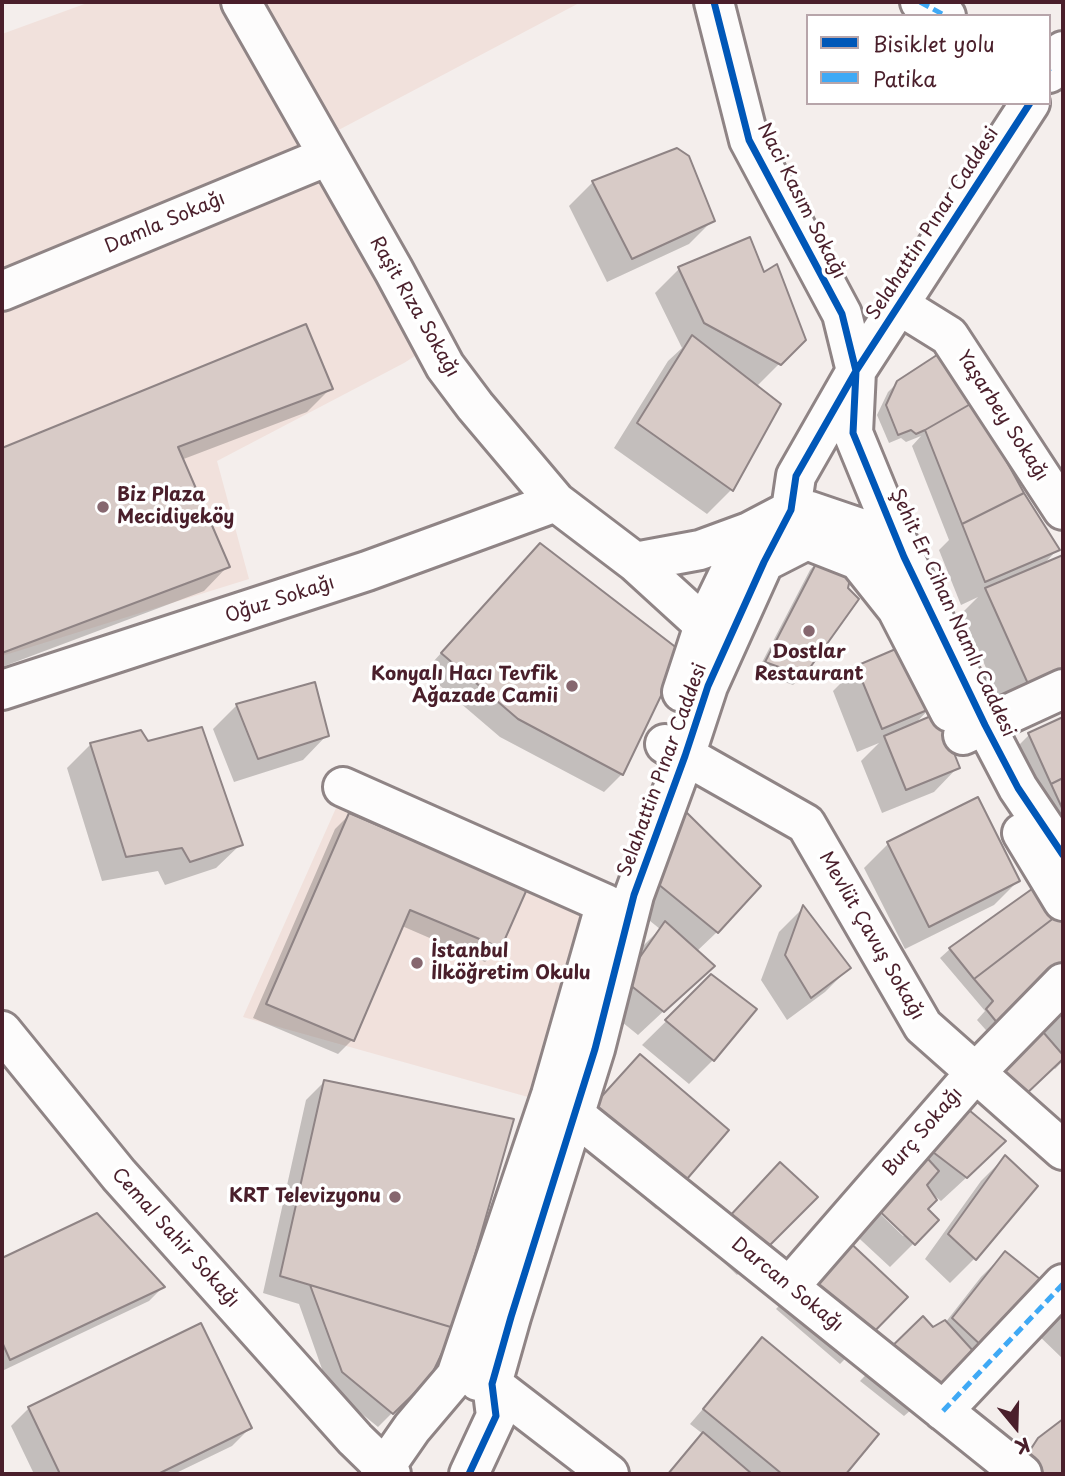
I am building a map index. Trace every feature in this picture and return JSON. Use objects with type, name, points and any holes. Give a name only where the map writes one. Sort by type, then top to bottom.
[{"type":"street","name":"Raşit Rıza Sokağı","points":[[241,2],[445,366],[556,502],[635,562],[704,625]]},
{"type":"street","name":"Naci Kasım Sokağı","points":[[714,2],[748,140],[842,314],[856,371]]},
{"type":"street","points":[[920,2],[942,14]]},
{"type":"street","points":[[1051,70],[1063,51]]},
{"type":"street","name":"Selahattin Pınar Caddesi","points":[[791,510],[796,476],[856,371],[1029,105]]},
{"type":"street","name":"Damla Sokağı","points":[[2,291],[328,156]]},
{"type":"street","name":"Yaşarbey Sokağı","points":[[899,305],[950,336],[1063,510]]},
{"type":"street","name":"Şehit Er Cihan Namlı Caddesi","points":[[856,371],[853,433],[974,730],[1063,901]]},
{"type":"street","name":"Oğuz Sokağı","points":[[2,690],[367,571],[556,502]]},
{"type":"street","name":"Şehit Er Cihan Namlı Caddesi","points":[[791,510],[810,511],[850,524],[904,557]]},
{"type":"street","points":[[635,562],[700,550],[756,547],[791,510]]},
{"type":"street","name":"Şehit Er Cihan Namlı Caddesi","points":[[756,547],[807,540],[858,559],[897,609],[974,730],[1018,788],[1063,855]]},
{"type":"street","name":"Selahattin Pınar Caddesi","points":[[685,755],[704,625],[756,547]]},
{"type":"street","name":"Selahattin Pınar Caddesi","points":[[469,1474],[494,1400],[511,1317],[563,1105],[606,904],[685,755],[756,547]]},
{"type":"street","points":[[974,730],[1063,689]]},
{"type":"street","name":"Mevlüt Çavuş Sokağı","points":[[685,755],[806,824],[923,1026],[1063,1150]]},
{"type":"street","points":[[343,787],[606,904]]},
{"type":"street","name":"Selahattin Pınar Caddesi","points":[[456,1376],[563,1105],[595,1049],[634,895],[645,831]]},
{"type":"street","name":"Burç Sokağı","points":[[789,1287],[976,1072],[1063,983]]},
{"type":"street","name":"Cemal Sahir Sokağı","points":[[2,1031],[119,1175],[374,1466]]},
{"type":"street","name":"Darcan Sokağı","points":[[563,1105],[1022,1474]]},
{"type":"street","points":[[943,1411],[1063,1284]]},
{"type":"street","points":[[374,1466],[371,1442],[392,1441],[412,1428],[456,1376],[609,1474]]},
{"type":"street","points":[[494,1400],[573,1474]]},
{"type":"shaded area","points":[[90,2],[581,2],[331,134],[448,335],[404,363],[217,461],[249,579],[2,656],[2,34]]},
{"type":"shaded area","name":"İstanbul İlköğretim Okulu","points":[[340,799],[582,909],[528,1097],[243,1017]]},
{"type":"building","points":[[677,148],[689,156],[715,221],[632,259],[592,181]]},
{"type":"building","points":[[750,237],[764,272],[777,264],[806,340],[781,365],[704,323],[678,267]]},
{"type":"building","name":"Biz Plaza Mecidiyeköy","points":[[306,324],[333,389],[178,447],[230,567],[2,653],[2,448]]},
{"type":"building","points":[[692,335],[781,404],[733,491],[637,423]]},
{"type":"building","points":[[943,351],[974,402],[916,434],[911,430],[898,435],[886,405],[897,381]]},
{"type":"building","points":[[974,402],[1024,493],[962,524],[925,430]]},
{"type":"building","points":[[1024,493],[1060,550],[985,582],[962,524]]},
{"type":"building","name":"Konyalı Hacı Tevfik Ağazade Camii","points":[[540,543],[682,652],[623,775],[518,719],[441,653]]},
{"type":"building","points":[[1063,555],[1063,670],[1029,686],[985,588]]},
{"type":"building","name":"Dostlar Restaurant","points":[[819,558],[852,570],[848,588],[859,599],[804,676],[765,662]]},
{"type":"building","points":[[898,648],[932,708],[882,729],[856,666]]},
{"type":"building","points":[[315,682],[329,736],[258,759],[236,704]]},
{"type":"building","points":[[938,713],[960,768],[906,790],[884,736]]},
{"type":"building","points":[[1063,717],[1063,778],[1051,784],[1028,733]]},
{"type":"building","points":[[202,727],[243,845],[190,862],[182,848],[126,857],[90,743],[141,730],[148,741]]},
{"type":"building","points":[[1063,778],[1063,810],[1051,784]]},
{"type":"building","points":[[978,797],[1020,881],[929,927],[887,842]]},
{"type":"building","points":[[680,806],[761,886],[718,933],[647,875]]},
{"type":"building","points":[[349,813],[527,889],[501,948],[410,910],[354,1041],[266,1004]]},
{"type":"building","points":[[1039,884],[1059,914],[974,979],[949,948]]},
{"type":"building","points":[[803,905],[851,968],[811,998],[785,955]]},
{"type":"building","points":[[1059,914],[1063,919],[1063,969],[1003,1030],[986,1009],[993,1001],[974,979]]},
{"type":"building","points":[[665,921],[715,966],[664,1012],[624,980]]},
{"type":"building","points":[[711,974],[757,1009],[714,1061],[665,1020]]},
{"type":"building","points":[[1037,1025],[1063,1055],[1063,1059],[1024,1096],[993,1068]]},
{"type":"building","points":[[640,1054],[729,1130],[681,1186],[592,1107]]},
{"type":"building","name":"KRT Televizyonu","points":[[324,1080],[514,1119],[454,1328],[280,1276]]},
{"type":"building","points":[[963,1105],[1006,1141],[967,1178],[925,1146]]},
{"type":"building","points":[[918,1148],[939,1171],[927,1185],[937,1200],[928,1209],[939,1220],[915,1245],[872,1204]]},
{"type":"building","points":[[1005,1155],[1038,1186],[976,1260],[948,1234]]},
{"type":"building","points":[[780,1162],[818,1197],[763,1252],[727,1219]]},
{"type":"building","points":[[97,1213],[165,1287],[10,1360],[2,1342],[2,1258]]},
{"type":"building","points":[[844,1237],[908,1297],[865,1341],[798,1284]]},
{"type":"building","points":[[1005,1251],[1040,1279],[985,1349],[952,1318]]},
{"type":"building","points":[[310,1285],[454,1328],[430,1378],[393,1414],[342,1372]]},
{"type":"building","points":[[923,1316],[933,1327],[945,1320],[975,1353],[930,1393],[882,1356]]},
{"type":"building","points":[[201,1323],[252,1428],[158,1474],[60,1474],[28,1407]]},
{"type":"building","points":[[762,1337],[879,1434],[846,1474],[782,1474],[703,1409]]},
{"type":"building","points":[[1063,1419],[1063,1474],[1042,1474],[1023,1461],[1038,1438]]},
{"type":"building","points":[[703,1432],[752,1474],[668,1474]]},
{"type":"marked path","points":[[920,2],[942,14]]},
{"type":"marked path","points":[[943,1411],[1063,1284]]},
{"type":"cycle path","points":[[714,2],[749,140],[842,314],[856,371],[853,433],[904,557],[985,725],[1018,788],[1063,855]]},
{"type":"cycle path","points":[[469,1474],[496,1416],[492,1384],[595,1049],[634,895],[708,686],[764,562],[791,510],[796,476],[856,371],[1029,105]]},
{"type":"place","name":"Biz Plaza Mecidiyeköy","points":[[103,507]]},
{"type":"place","name":"Dostlar Restaurant","points":[[809,631]]},
{"type":"place","name":"Konyalı Hacı Tevfik Ağazade Camii","points":[[572,686]]},
{"type":"place","name":"İstanbul İlköğretim Okulu","points":[[417,963]]},
{"type":"place","name":"KRT Televizyonu","points":[[395,1197]]}]
